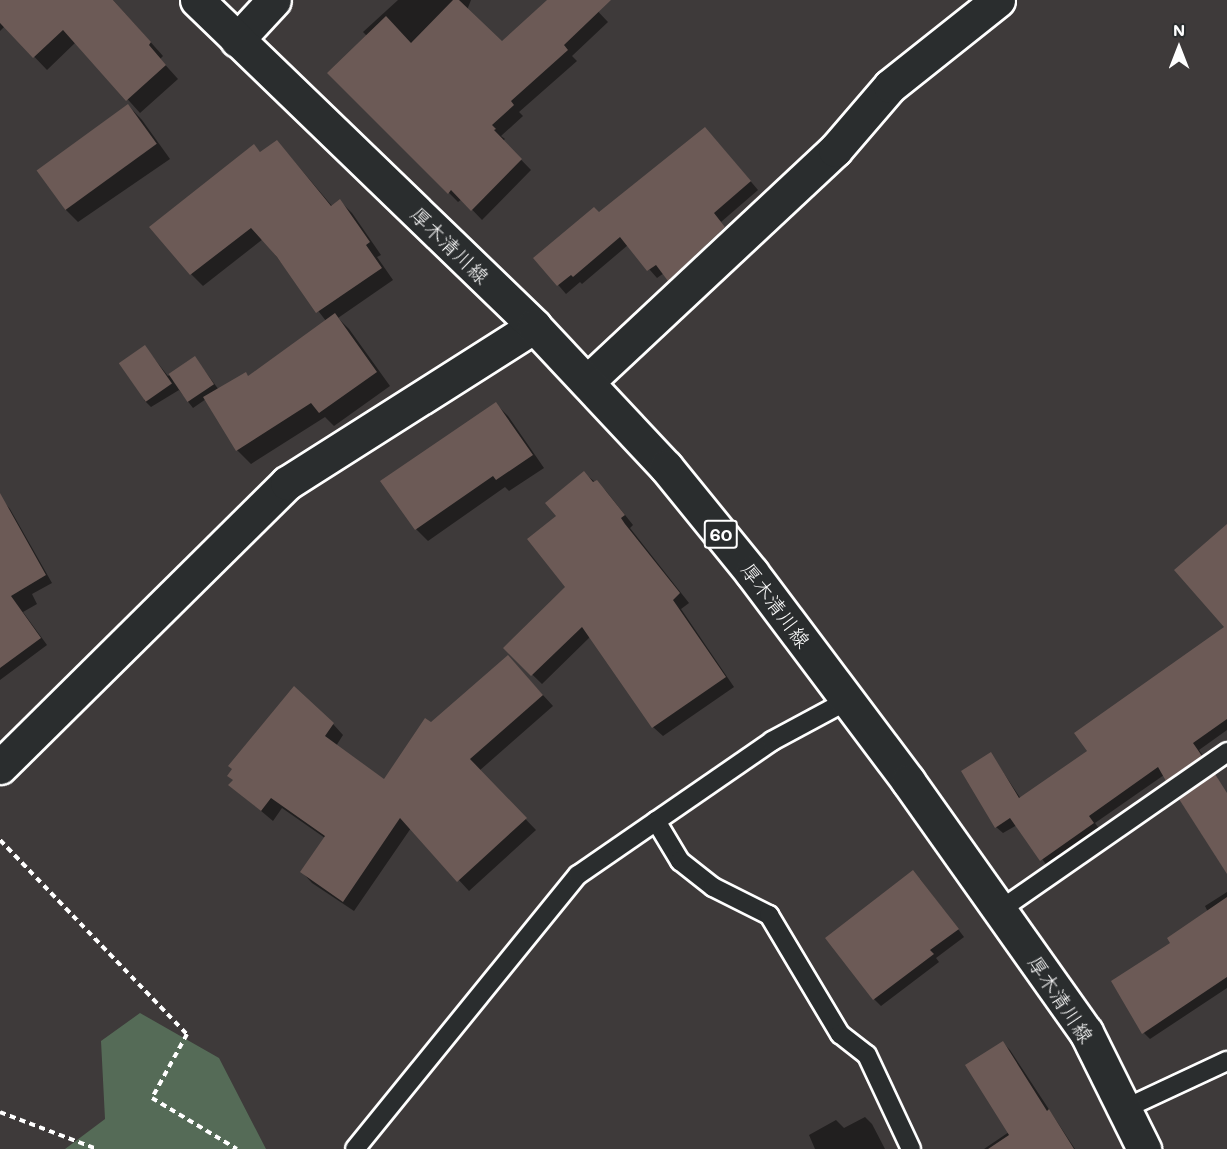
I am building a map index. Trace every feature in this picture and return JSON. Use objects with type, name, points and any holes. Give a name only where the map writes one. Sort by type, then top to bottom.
[{"type":"main road","name":"厚木清川線","points":[[197,0],[534,326],[666,467],[752,573],[848,700],[1086,1032],[1143,1149]]},
{"type":"main road","points":[[237,40],[274,0]]},
{"type":"main road","points":[[587,382],[835,150],[890,86],[998,0]]},
{"type":"main road","points":[[0,767],[287,483],[534,326]]},
{"type":"lane","points":[[355,1149],[578,875],[772,741],[848,700]]},
{"type":"lane","points":[[1000,910],[1227,752]]},
{"type":"lane","points":[[656,821],[680,861],[713,887],[769,915],[840,1034],[867,1055],[911,1149]]},
{"type":"lane","points":[[1124,1109],[1227,1062]]},
{"type":"path","points":[[0,840],[187,1034],[152,1098],[237,1149]]},
{"type":"path","points":[[0,1112],[97,1149]]},
{"type":"green space","points":[[140,1013],[219,1058],[266,1149],[65,1149],[105,1119],[101,1041]]},
{"type":"building","points":[[0,0],[113,0],[151,42],[149,45],[166,65],[126,101],[63,30],[33,58],[0,23]]},
{"type":"building","points":[[453,0],[459,0],[502,41],[547,0],[611,0],[564,45],[568,50],[511,101],[514,105],[492,125],[496,129],[494,130],[522,159],[471,211],[451,190],[448,194],[327,73],[386,16],[411,43]]},
{"type":"building","points":[[128,104],[157,144],[65,210],[37,170]]},
{"type":"building","points":[[705,127],[751,181],[714,213],[725,227],[668,281],[656,265],[647,271],[620,237],[573,277],[571,275],[557,286],[533,258],[594,207],[599,212]]},
{"type":"building","points":[[277,140],[331,206],[340,199],[370,242],[366,245],[382,268],[316,313],[277,257],[251,228],[190,275],[149,227],[254,144],[260,152]]},
{"type":"building","points":[[335,313],[377,372],[319,413],[311,403],[236,451],[203,397],[246,372],[248,376]]},
{"type":"building","points":[[145,345],[172,384],[146,402],[119,363]]},
{"type":"building","points":[[195,356],[214,384],[187,402],[168,374]]},
{"type":"building","points":[[496,402],[533,455],[496,480],[493,476],[415,530],[380,481]]},
{"type":"building","points":[[584,471],[593,482],[597,480],[625,515],[621,518],[625,524],[680,593],[673,600],[726,677],[652,728],[582,627],[531,676],[503,648],[565,587],[527,539],[556,516],[545,503]]},
{"type":"building","points":[[0,493],[46,575],[11,596],[41,638],[0,668]]},
{"type":"building","points":[[1227,524],[1227,719],[1193,743],[1202,756],[1166,781],[1158,767],[1089,816],[1094,823],[1040,861],[1010,818],[995,828],[961,771],[991,752],[1019,798],[1087,751],[1074,733],[1224,627],[1174,570]]},
{"type":"building","points":[[508,655],[543,695],[470,759],[527,818],[457,882],[400,818],[343,902],[300,872],[325,836],[271,798],[261,811],[228,785],[233,780],[227,776],[232,769],[228,766],[294,686],[334,723],[325,736],[384,779],[425,718],[431,722]]},
{"type":"building","points":[[1215,774],[1227,793],[1227,874],[1179,799]]},
{"type":"building","points":[[913,870],[959,929],[930,950],[934,954],[873,1000],[825,938]]},
{"type":"building","points":[[1227,897],[1227,977],[1142,1034],[1111,981],[1170,943],[1167,938]]},
{"type":"building","points":[[1003,1041],[1074,1149],[988,1149],[1009,1135],[965,1065]]}]
